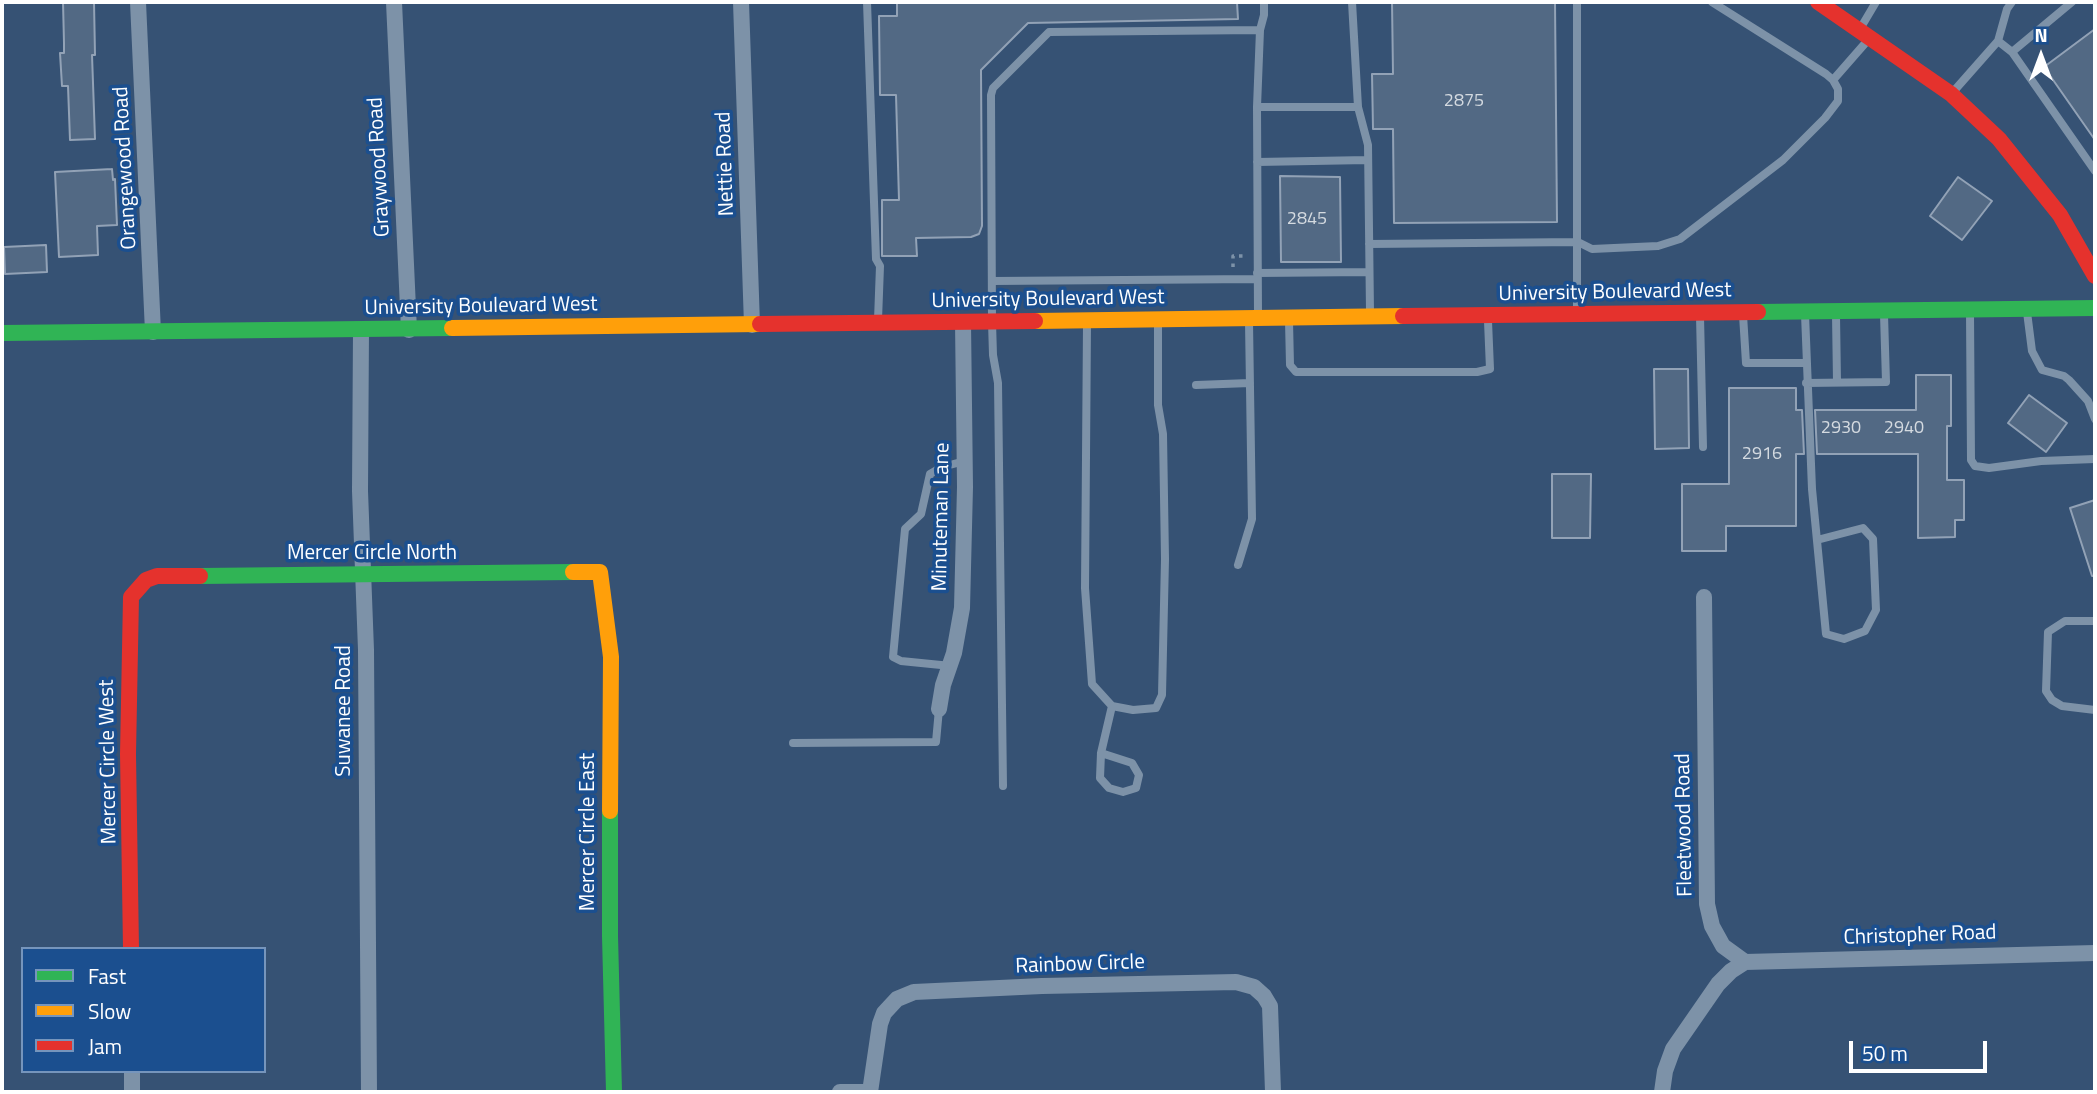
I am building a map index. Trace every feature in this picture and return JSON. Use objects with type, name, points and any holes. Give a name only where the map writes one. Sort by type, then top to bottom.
[{"type":"main road","points":[[1818,2],[1866,32],[1951,94],[1999,139],[2060,215],[2095,276]]},
{"type":"main road","name":"University Boulevard West","points":[[2,333],[2095,308]]},
{"type":"main road","name":"Mercer Circle North","points":[[146,580],[157,576],[600,572]]},
{"type":"main road","name":"Mercer Circle East","points":[[600,572],[611,657],[610,936],[614,1092]]},
{"type":"main road","name":"Mercer Circle West","points":[[131,947],[128,754],[130,609],[131,597],[146,580]]},
{"type":"street","name":"Orangewood Road","points":[[138,2],[154,300],[153,332]]},
{"type":"street","name":"Graywood Road","points":[[394,2],[409,330]]},
{"type":"street","name":"Nettie Road","points":[[741,2],[752,325]]},
{"type":"street","name":"Minuteman Lane","points":[[939,709],[943,685],[951,666],[963,596],[963,322]]},
{"type":"street","name":"Suwanee Road","points":[[361,330],[360,491],[369,1092]]},
{"type":"street","name":"Fleetwood Road","points":[[1704,597],[1707,904],[1712,926],[1723,946],[1745,962]]},
{"type":"street","name":"Christopher Road","points":[[1745,962],[2095,953]]},
{"type":"street","points":[[1662,1092],[1665,1071],[1673,1049],[1718,984],[1745,962]]},
{"type":"street","name":"Rainbow Circle","points":[[870,1092],[884,1013],[897,999],[914,992],[1236,982],[1254,987],[1270,1006],[1273,1092]]},
{"type":"street","points":[[132,1073],[132,1092]]},
{"type":"street","points":[[840,1092],[870,1092]]},
{"type":"lane","points":[[867,2],[876,259],[880,267],[878,324]]},
{"type":"lane","points":[[1238,565],[1252,519],[1250,383],[1257,276],[1257,107],[1260,30],[1264,2]]},
{"type":"lane","points":[[1352,2],[1358,107],[1368,145],[1370,317]]},
{"type":"lane","points":[[1577,2],[1577,314]]},
{"type":"lane","points":[[1369,244],[1577,242],[1592,249],[1658,246],[1681,239],[1783,160],[1838,101],[1838,89],[1833,80],[1712,2]]},
{"type":"lane","points":[[1833,80],[1866,32],[1876,2]]},
{"type":"lane","points":[[1951,94],[1998,41],[2007,9],[2012,2]]},
{"type":"lane","points":[[2012,52],[2072,2]]},
{"type":"lane","points":[[1003,786],[998,383],[993,355],[992,322],[993,88],[1049,32],[1260,30]]},
{"type":"lane","points":[[1998,41],[2012,52],[2095,171]]},
{"type":"lane","points":[[1257,107],[1358,107]]},
{"type":"lane","points":[[1257,162],[1368,160]]},
{"type":"lane","points":[[992,281],[1369,272]]},
{"type":"lane","points":[[1970,309],[1971,460],[1975,466],[1989,468],[2095,458]]},
{"type":"lane","points":[[2026,309],[2032,351],[2042,370],[2069,380],[2088,401],[2095,419]]},
{"type":"lane","points":[[1806,383],[1886,382],[1884,310]]},
{"type":"lane","points":[[1805,311],[1806,383],[1817,540],[1826,634],[1844,639],[1865,631],[1876,610],[1873,539],[1863,528],[1817,540]]},
{"type":"lane","points":[[1836,311],[1837,382]]},
{"type":"lane","points":[[1743,312],[1746,363],[1806,363]]},
{"type":"lane","points":[[1699,313],[1703,447]]},
{"type":"lane","points":[[1289,318],[1290,365],[1296,372],[1464,372],[1489,369],[1488,316]]},
{"type":"lane","points":[[1087,321],[1086,602],[1091,684],[1112,706],[1133,710],[1156,708],[1162,695],[1165,559],[1163,434],[1158,405],[1158,320]]},
{"type":"lane","points":[[1196,385],[1250,383]]},
{"type":"lane","points":[[951,666],[901,661],[892,657],[905,529],[921,514],[930,474],[942,467],[965,461]]},
{"type":"lane","points":[[2095,621],[2065,621],[2051,628],[2046,637],[2046,691],[2052,700],[2070,708],[2095,710]]},
{"type":"lane","points":[[1101,753],[1132,763],[1139,775],[1136,788],[1123,792],[1109,788],[1100,778],[1101,753],[1112,706]]},
{"type":"lane","points":[[793,743],[936,742],[939,709]]},
{"type":"path","points":[[1233,269],[1233,256],[1246,256]]},
{"type":"building","points":[[63,2],[94,2],[95,55],[92,55],[95,139],[70,140],[68,86],[62,86],[60,53],[64,53]]},
{"type":"building","points":[[897,2],[1237,2],[1238,19],[1028,23],[981,70],[982,226],[979,234],[971,237],[916,238],[917,256],[882,256],[882,200],[899,200],[896,95],[880,95],[879,16],[897,16]]},
{"type":"building","points":[[1392,2],[1555,2],[1557,222],[1394,223],[1393,129],[1373,129],[1372,74],[1393,74]]},
{"type":"building","points":[[2095,29],[2095,140],[2044,67]]},
{"type":"building","points":[[112,169],[117,225],[97,226],[98,255],[59,257],[55,172]]},
{"type":"building","points":[[1280,176],[1340,177],[1341,262],[1281,262]]},
{"type":"building","points":[[1958,177],[1992,201],[1962,240],[1930,216]]},
{"type":"building","points":[[46,245],[47,272],[5,274],[4,247]]},
{"type":"building","points":[[1654,369],[1688,369],[1689,448],[1655,449]]},
{"type":"building","points":[[1916,375],[1951,375],[1947,480],[1964,480],[1964,520],[1955,520],[1955,537],[1918,538],[1918,454],[1817,454],[1815,410],[1916,410]]},
{"type":"building","points":[[1729,388],[1796,388],[1796,410],[1802,410],[1804,454],[1796,454],[1796,526],[1726,526],[1726,551],[1682,551],[1682,484],[1729,484]]},
{"type":"building","points":[[2029,395],[2067,423],[2046,452],[2008,423]]},
{"type":"building","points":[[1552,474],[1591,474],[1590,538],[1552,538]]},
{"type":"building","points":[[2095,500],[2095,576],[2092,576],[2070,508]]},
{"type":"traffic: fast","points":[[1758,312],[2095,308]]},
{"type":"traffic: fast","points":[[2,333],[452,328]]},
{"type":"traffic: fast","points":[[200,576],[573,572]]},
{"type":"traffic: fast","points":[[610,811],[614,1092]]},
{"type":"traffic: slow","points":[[1035,321],[1403,316]]},
{"type":"traffic: slow","points":[[452,328],[760,324]]},
{"type":"traffic: slow","points":[[573,572],[600,572],[611,657],[610,811]]},
{"type":"traffic: jam","points":[[1818,2],[1951,94],[1999,139],[2060,215],[2095,276]]},
{"type":"traffic: jam","points":[[1403,316],[1758,312]]},
{"type":"traffic: jam","points":[[760,324],[1035,321]]},
{"type":"traffic: jam","points":[[131,947],[128,754],[131,597],[146,580],[157,576],[200,576]]}]
